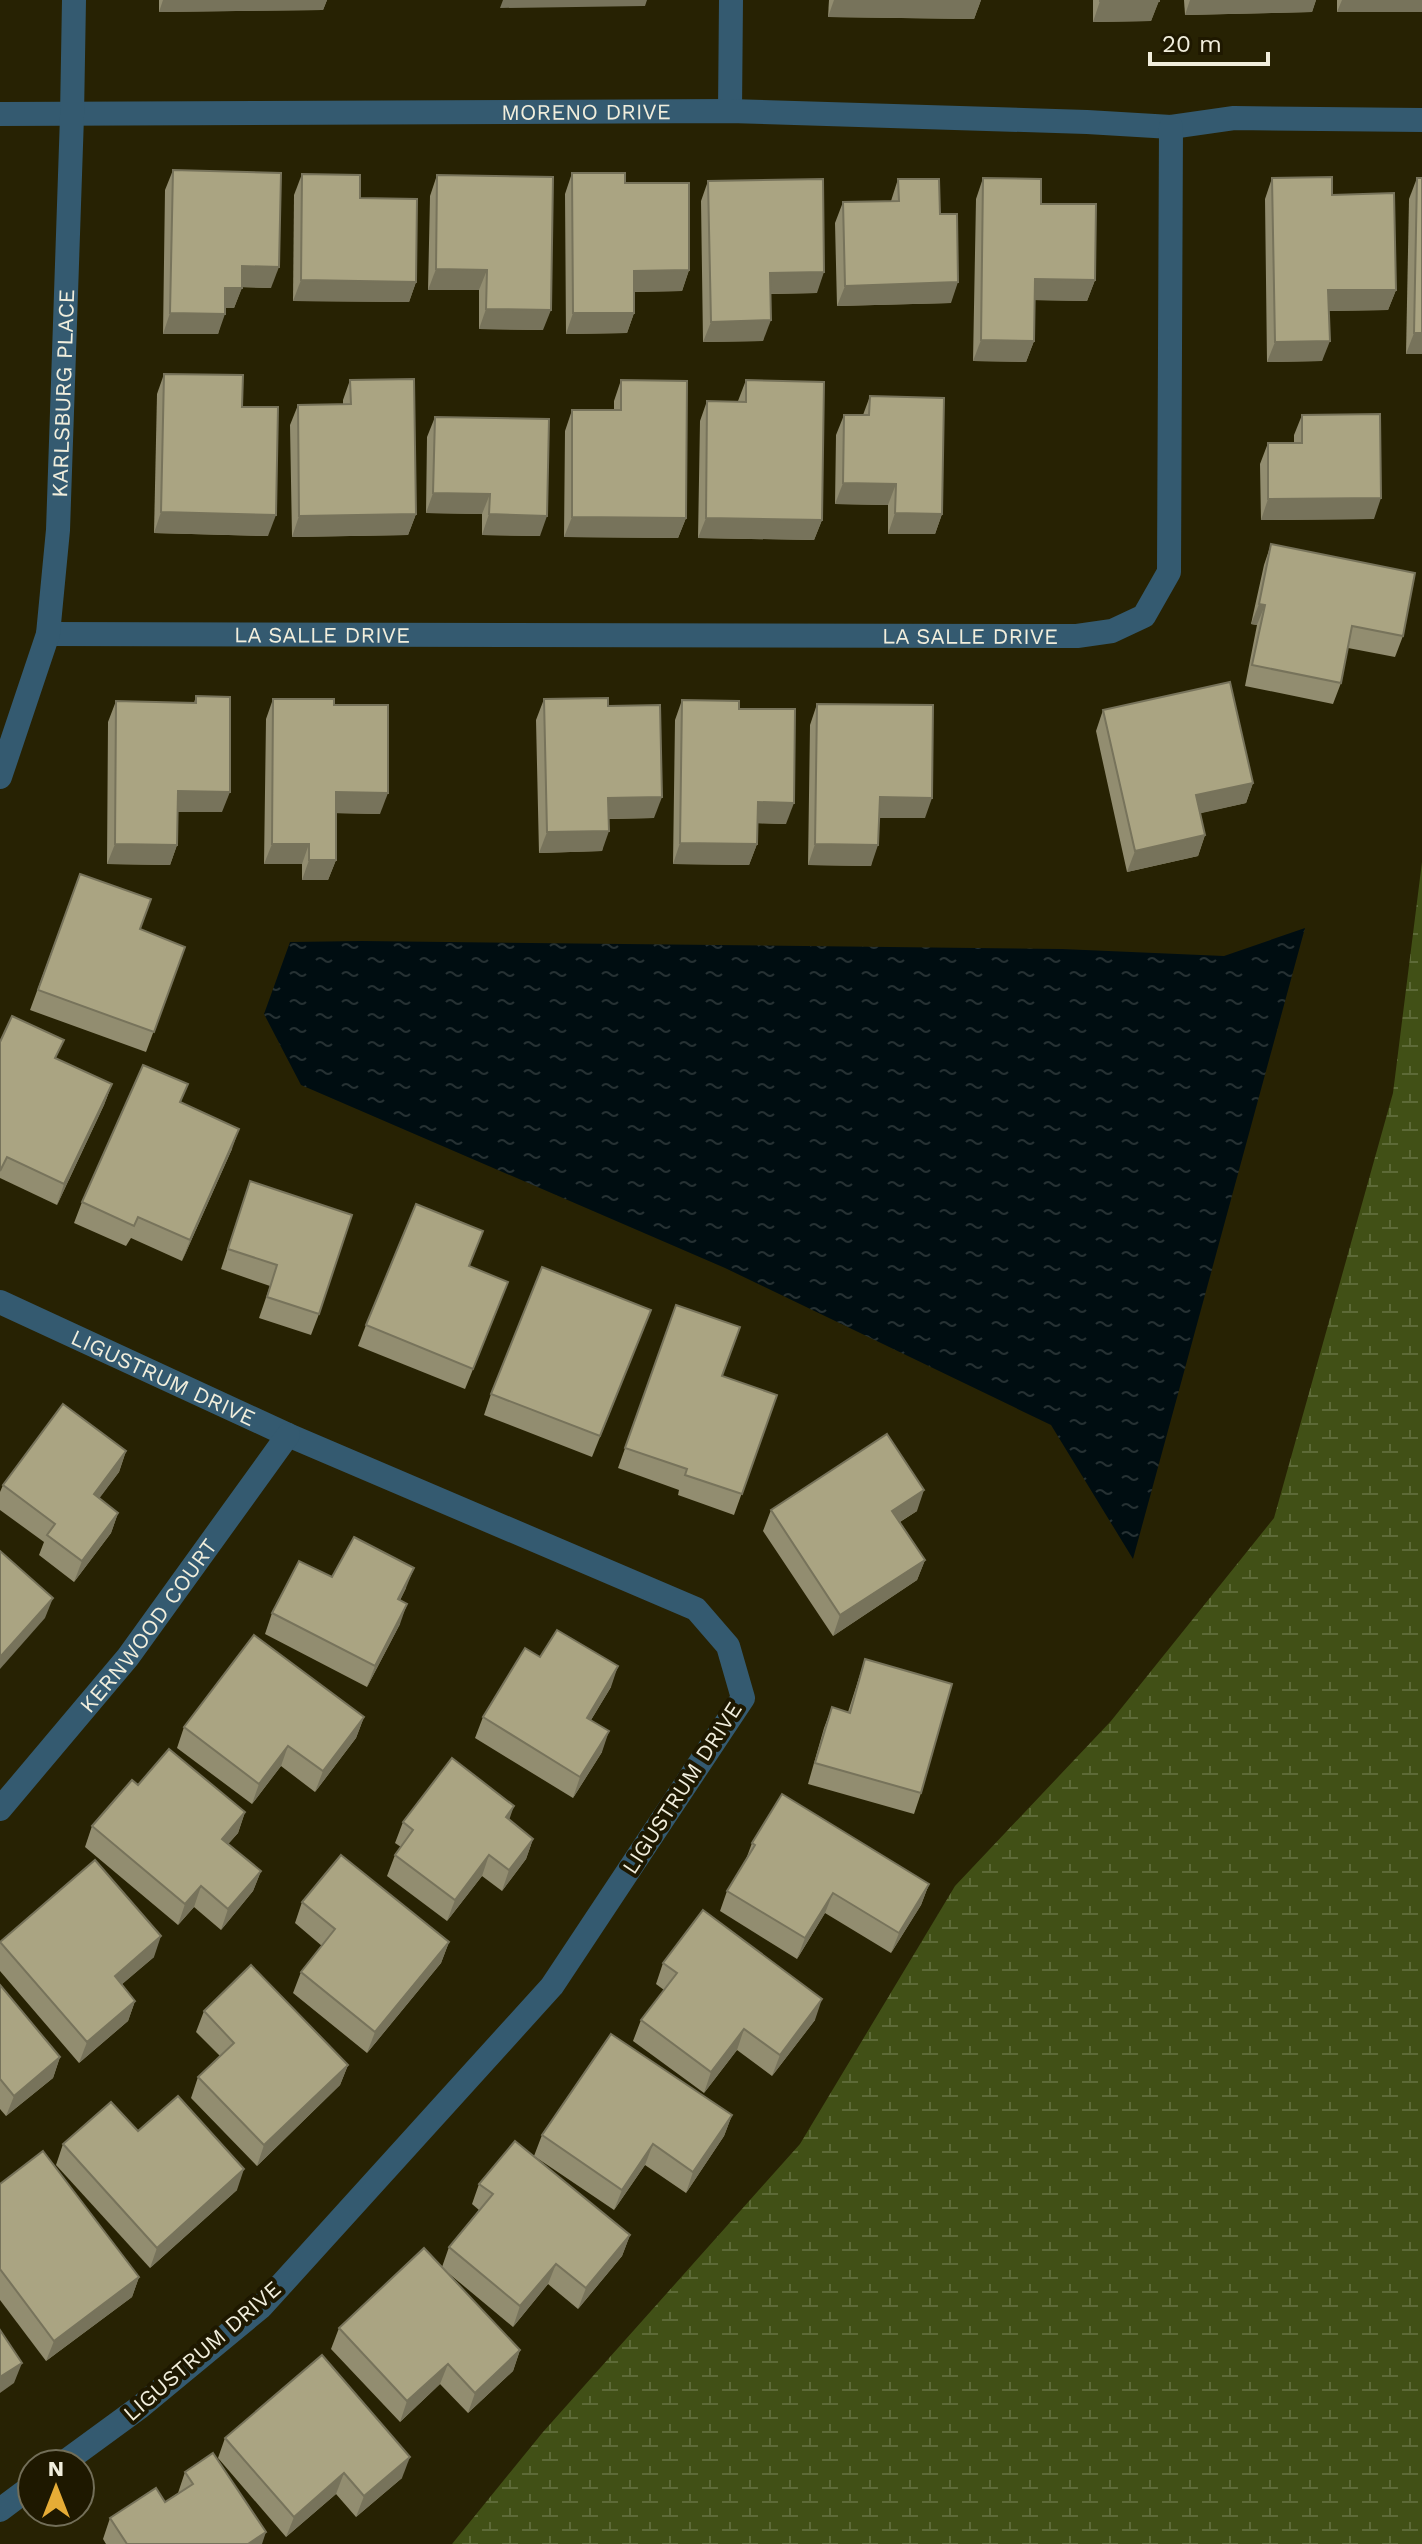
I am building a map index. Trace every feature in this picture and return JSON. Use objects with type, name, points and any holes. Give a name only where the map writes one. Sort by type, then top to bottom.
[{"type":"street","name":"KARLSBURG PLACE","points":[[0,777],[48,634],[58,530],[74,0]]},
{"type":"street","points":[[730,111],[731,0]]},
{"type":"street","name":"MORENO DRIVE","points":[[0,114],[730,111],[1171,127]]},
{"type":"street","points":[[1171,127],[1234,118],[1422,120]]},
{"type":"street","name":"LA SALLE DRIVE","points":[[48,634],[1077,636],[1112,631],[1144,616],[1169,572],[1171,127]]},
{"type":"street","name":"LIGUSTRUM DRIVE","points":[[0,1302],[288,1435],[696,1609],[728,1646],[743,1698],[552,1986],[261,2307],[140,2407],[84,2448]]},
{"type":"street","name":"KERNWOOD COURT","points":[[0,1809],[128,1657],[288,1435]]},
{"type":"green space","points":[[1422,862],[1422,2544],[452,2544],[543,2432],[800,2144],[955,1886],[1111,1721],[1274,1518],[1393,1093]]},
{"type":"water","points":[[1305,928],[1133,1559],[1051,1425],[725,1268],[301,1085],[264,1014],[290,942],[1062,949],[1224,956]]},
{"type":"building","points":[[1159,0],[1159,1],[1100,1]]},
{"type":"building","points":[[173,170],[281,173],[279,267],[242,266],[242,288],[225,288],[225,314],[170,313]]},
{"type":"building","points":[[572,173],[625,173],[625,183],[689,183],[689,270],[634,271],[634,313],[573,313]]},
{"type":"building","points":[[302,174],[360,175],[360,198],[417,199],[416,282],[301,280]]},
{"type":"building","points":[[437,175],[553,177],[551,310],[486,309],[487,270],[436,269]]},
{"type":"building","points":[[1332,177],[1332,195],[1394,193],[1396,290],[1328,290],[1330,341],[1275,342],[1272,178]]},
{"type":"building","points":[[983,178],[1041,179],[1041,204],[1096,204],[1095,280],[1035,279],[1034,341],[981,340]]},
{"type":"building","points":[[1417,178],[1422,178],[1422,333],[1414,333]]},
{"type":"building","points":[[823,179],[824,272],[770,273],[771,320],[711,322],[708,181]]},
{"type":"building","points":[[898,179],[939,179],[940,214],[957,214],[958,282],[845,286],[843,202],[899,201]]},
{"type":"building","points":[[164,374],[243,375],[242,407],[278,407],[276,515],[161,512]]},
{"type":"building","points":[[414,379],[416,514],[299,516],[298,405],[351,404],[350,380]]},
{"type":"building","points":[[621,380],[687,381],[686,518],[572,517],[572,410],[621,410]]},
{"type":"building","points":[[746,380],[824,382],[822,520],[706,518],[707,401],[746,402]]},
{"type":"building","points":[[870,396],[944,398],[942,514],[895,513],[896,484],[843,483],[844,415],[869,415]]},
{"type":"building","points":[[1380,414],[1381,498],[1268,499],[1268,443],[1302,443],[1302,415]]},
{"type":"building","points":[[435,417],[549,419],[547,516],[489,514],[490,494],[433,493]]},
{"type":"building","points":[[1271,544],[1415,573],[1403,636],[1352,626],[1341,683],[1252,665],[1265,605],[1259,604]]},
{"type":"building","points":[[1230,682],[1253,783],[1196,795],[1205,835],[1135,851],[1103,710]]},
{"type":"building","points":[[196,696],[230,697],[230,792],[178,791],[177,845],[115,844],[116,701],[196,703]]},
{"type":"building","points":[[608,698],[608,706],[660,705],[662,797],[608,798],[609,831],[547,832],[544,699]]},
{"type":"building","points":[[273,699],[334,699],[334,705],[388,705],[388,793],[336,792],[336,860],[309,860],[309,844],[272,844]]},
{"type":"building","points":[[682,700],[739,701],[739,709],[795,709],[794,803],[758,802],[757,844],[680,843]]},
{"type":"building","points":[[817,704],[933,705],[932,798],[880,797],[878,845],[815,844]]},
{"type":"building","points":[[80,874],[151,899],[140,929],[185,947],[154,1032],[38,990]]},
{"type":"building","points":[[12,1016],[64,1040],[55,1058],[112,1084],[64,1184],[7,1157],[0,1171],[0,1042]]},
{"type":"building","points":[[143,1065],[188,1084],[180,1102],[239,1129],[190,1240],[138,1217],[134,1226],[82,1202]]},
{"type":"building","points":[[250,1181],[352,1215],[319,1314],[267,1297],[277,1265],[228,1249]]},
{"type":"building","points":[[416,1204],[483,1231],[469,1266],[508,1282],[473,1369],[366,1325]]},
{"type":"building","points":[[542,1267],[651,1310],[600,1436],[491,1394]]},
{"type":"building","points":[[676,1305],[740,1327],[722,1376],[777,1395],[742,1494],[685,1475],[687,1469],[625,1448]]},
{"type":"building","points":[[63,1404],[126,1451],[94,1494],[118,1513],[82,1561],[47,1535],[55,1524],[3,1485]]},
{"type":"building","points":[[887,1434],[924,1490],[892,1511],[925,1560],[840,1615],[771,1510]]},
{"type":"building","points":[[354,1537],[414,1568],[398,1599],[407,1604],[375,1666],[272,1613],[299,1561],[332,1577]]},
{"type":"building","points":[[0,1551],[53,1598],[0,1657]]},
{"type":"building","points":[[557,1630],[618,1666],[587,1718],[609,1731],[580,1777],[483,1717],[525,1648],[540,1657]]},
{"type":"building","points":[[254,1635],[364,1717],[323,1771],[288,1746],[259,1784],[184,1727]]},
{"type":"building","points":[[865,1659],[952,1684],[921,1793],[815,1763],[832,1707],[850,1713]]},
{"type":"building","points":[[169,1749],[245,1812],[222,1839],[261,1871],[228,1909],[201,1886],[185,1904],[92,1826],[132,1780],[138,1785]]},
{"type":"building","points":[[452,1758],[514,1806],[506,1817],[533,1839],[509,1870],[489,1855],[455,1900],[395,1855],[413,1830],[403,1822]]},
{"type":"building","points":[[782,1794],[929,1884],[899,1933],[833,1893],[805,1938],[727,1891]]},
{"type":"building","points":[[341,1855],[449,1942],[375,2032],[301,1972],[335,1929],[302,1902]]},
{"type":"building","points":[[95,1860],[161,1936],[115,1976],[135,2001],[87,2042],[0,1942]]},
{"type":"building","points":[[703,1910],[822,1999],[780,2055],[744,2029],[711,2072],[641,2020],[677,1973],[663,1963]]},
{"type":"building","points":[[251,1965],[348,2065],[264,2145],[198,2077],[234,2043],[204,2011]]},
{"type":"building","points":[[0,1985],[60,2057],[14,2096],[0,2079]]},
{"type":"building","points":[[611,2034],[732,2115],[693,2172],[653,2144],[622,2190],[542,2135]]},
{"type":"building","points":[[178,2096],[244,2169],[157,2248],[63,2144],[111,2102],[138,2131]]},
{"type":"building","points":[[515,2141],[630,2235],[586,2288],[556,2264],[520,2306],[449,2247],[493,2194],[479,2184]]},
{"type":"building","points":[[43,2151],[139,2277],[54,2341],[0,2269],[0,2184]]},
{"type":"building","points":[[424,2248],[520,2350],[475,2393],[448,2364],[407,2401],[339,2328]]},
{"type":"building","points":[[0,2330],[22,2363],[0,2377]]},
{"type":"building","points":[[322,2355],[410,2457],[364,2496],[344,2473],[294,2517],[225,2438]]},
{"type":"building","points":[[213,2453],[266,2532],[248,2544],[127,2544],[110,2518],[156,2488],[165,2502],[193,2484],[185,2472]]}]
